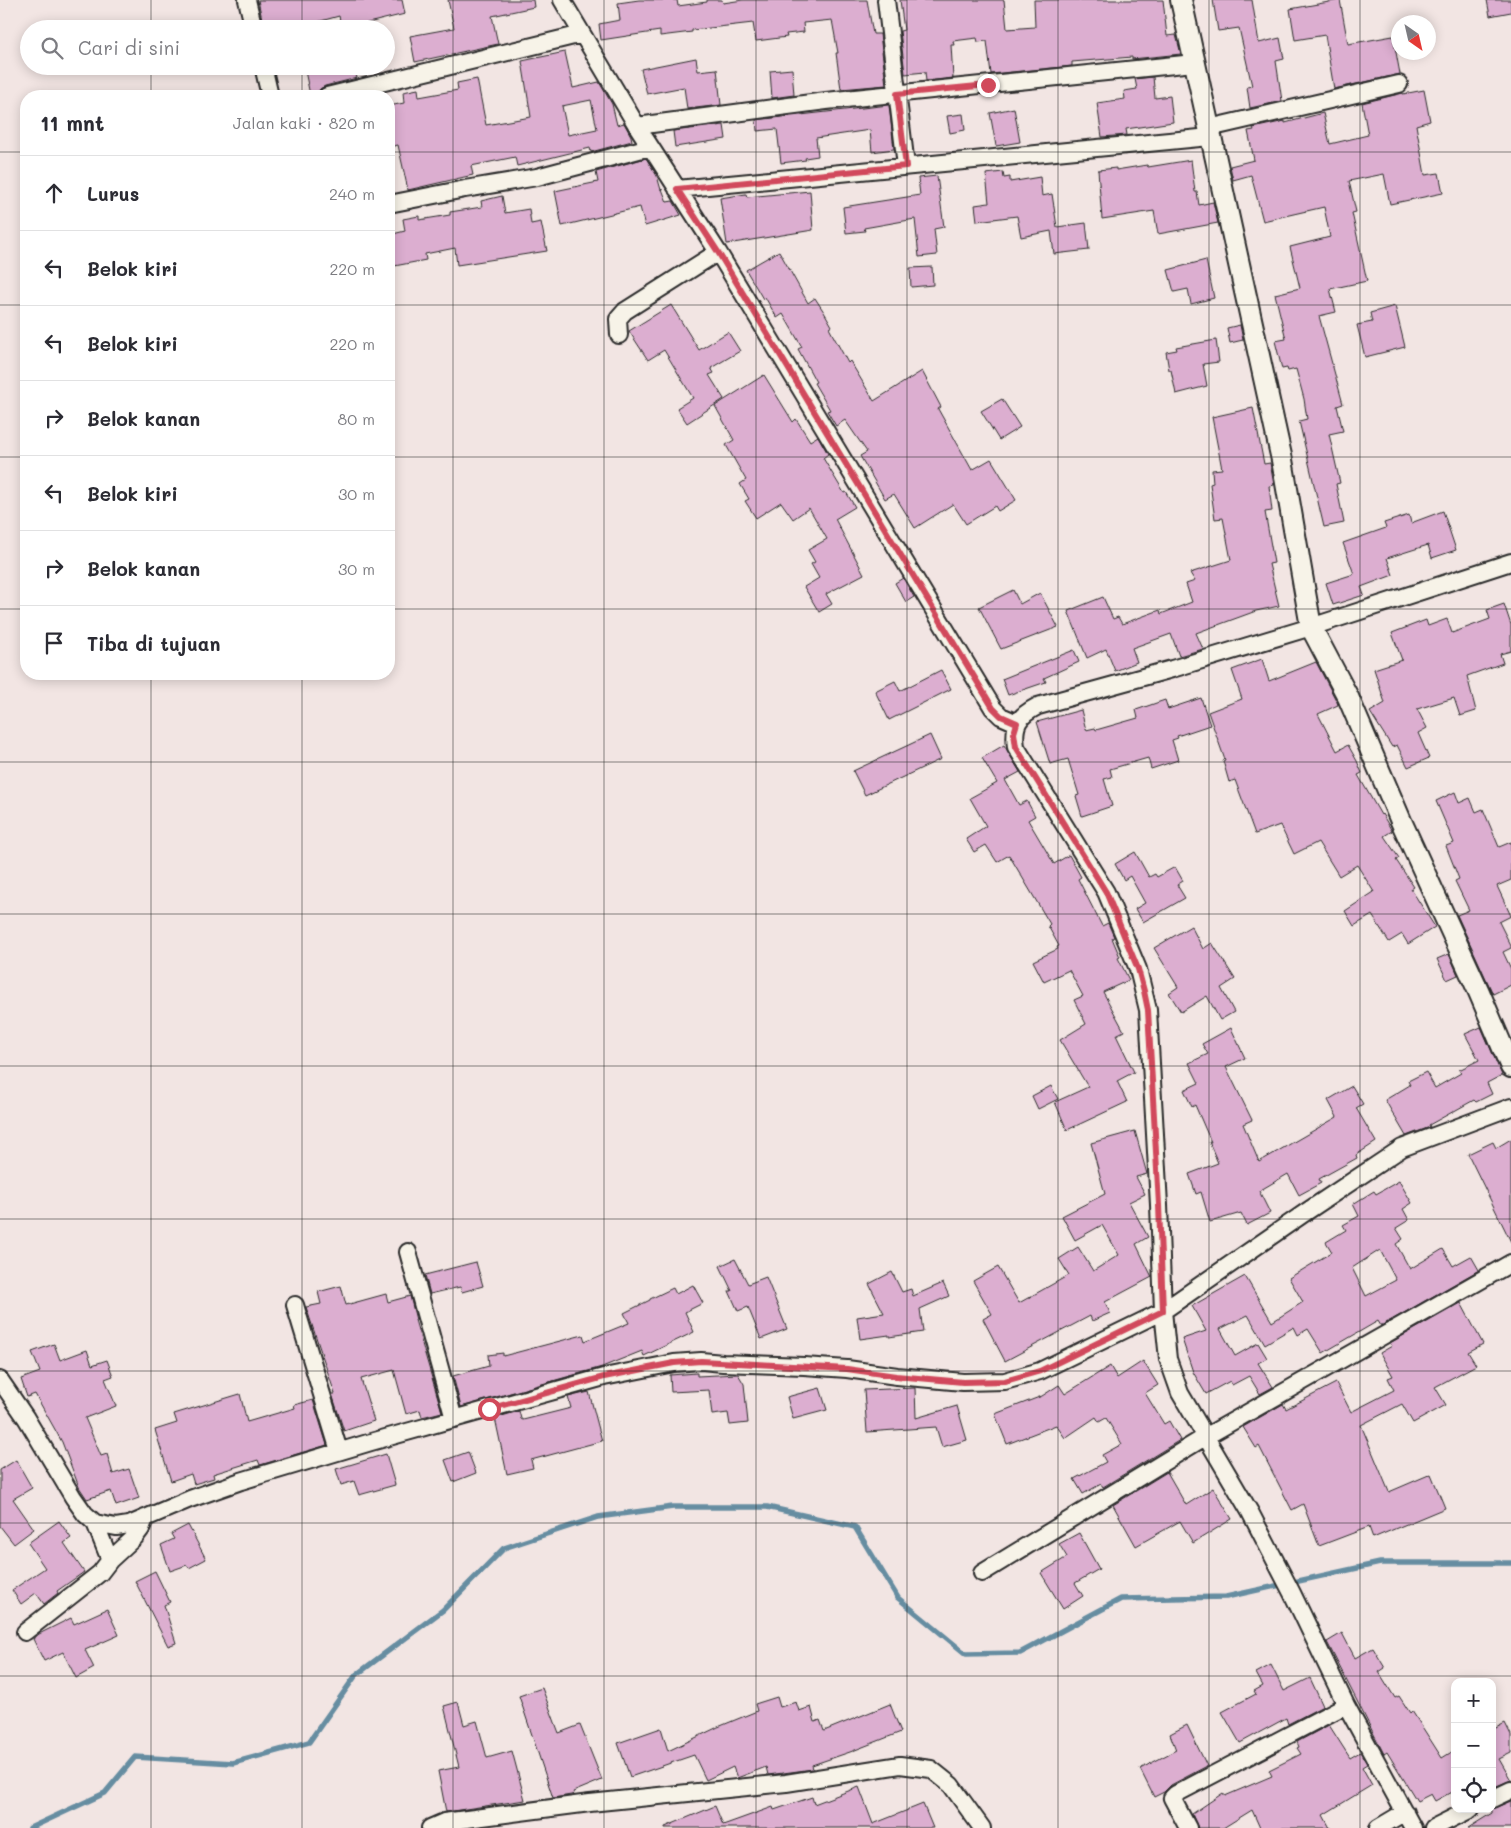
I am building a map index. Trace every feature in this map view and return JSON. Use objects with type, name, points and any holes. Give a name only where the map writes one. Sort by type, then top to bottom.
[{"type":"street","points":[[247,0],[252,20]]},
{"type":"street","points":[[562,0],[637,126],[718,252],[993,708],[1001,716],[1017,723]]},
{"type":"street","points":[[886,0],[906,166]]},
{"type":"street","points":[[1181,0],[1283,467],[1311,627],[1348,697],[1400,821],[1479,992],[1511,1067]]},
{"type":"street","points":[[352,90],[582,34]]},
{"type":"street","points":[[637,126],[826,101],[1194,63]]},
{"type":"street","points":[[265,75],[269,90]]},
{"type":"street","points":[[677,189],[1210,132],[1400,84]]},
{"type":"street","points":[[395,203],[537,177],[650,147]]},
{"type":"street","points":[[618,335],[618,319],[625,311],[718,252]]},
{"type":"street","points":[[1413,1828],[1346,1705],[1291,1591],[1250,1512],[1180,1393],[1168,1359],[1163,1311],[1149,1018],[1144,991],[1138,969],[1106,892],[1016,747],[1014,733],[1017,723],[1025,712],[1038,706],[1311,627],[1511,562]]},
{"type":"street","points":[[95,1523],[116,1528],[129,1525],[224,1487],[339,1452],[604,1377],[674,1363],[701,1361],[847,1369],[963,1382],[1005,1381],[1040,1371],[1163,1311],[1402,1148],[1511,1107]]},
{"type":"street","points":[[408,1252],[454,1419]]},
{"type":"street","points":[[982,1573],[1205,1437],[1511,1263]]},
{"type":"street","points":[[295,1305],[339,1452]]},
{"type":"street","points":[[0,1380],[26,1418],[73,1497],[85,1514],[95,1523],[110,1560]]},
{"type":"street","points":[[25,1632],[100,1573],[110,1560],[135,1537],[141,1529],[145,1518]]},
{"type":"street","points":[[1188,1828],[1172,1798],[1176,1794],[1346,1705]]},
{"type":"street","points":[[430,1828],[444,1822],[570,1805],[786,1783],[900,1765],[931,1769],[950,1785],[982,1828]]},
{"type":"street","points":[[1496,1797],[1511,1790]]},
{"type":"street","points":[[1378,1828],[1405,1812]]},
{"type":"street","points":[[1433,1828],[1464,1813]]},
{"type":"building","points":[[258,0],[402,0],[405,14],[380,20],[340,20],[339,16],[325,20],[262,20]]},
{"type":"building","points":[[448,0],[533,0],[534,7],[492,16],[498,44],[415,62],[410,36],[454,28]]},
{"type":"building","points":[[639,0],[677,0],[678,6],[707,2],[707,0],[722,0],[723,3],[743,0],[867,0],[873,34],[880,34],[886,85],[841,89],[836,53],[838,53],[832,20],[803,23],[804,32],[786,34],[787,37],[756,41],[753,23],[692,30],[692,32],[660,36],[660,31],[601,40],[599,24],[620,20],[618,3]]},
{"type":"building","points":[[900,0],[1004,0],[1007,29],[1035,27],[1034,0],[1163,0],[1167,36],[1176,35],[1181,54],[1072,62],[1072,66],[991,74],[987,41],[978,42],[977,38],[953,41],[954,45],[951,45],[953,78],[926,81],[925,72],[905,74],[900,31],[904,30]]},
{"type":"building","points":[[1213,0],[1252,0],[1259,43],[1280,38],[1284,59],[1276,61],[1282,101],[1250,108],[1247,87],[1252,86],[1239,28],[1218,31]]},
{"type":"building","points":[[1340,0],[1348,44],[1391,36],[1391,60],[1397,60],[1400,74],[1334,89],[1325,35],[1295,40],[1290,9]]},
{"type":"building","points":[[1487,0],[1511,0],[1511,12],[1490,16]]},
{"type":"building","points":[[565,52],[573,88],[599,82],[612,104],[617,125],[624,123],[632,141],[591,152],[590,148],[517,166],[515,157],[471,166],[473,175],[408,190],[398,145],[395,146],[395,105],[404,103],[403,92],[418,89],[419,97],[458,90],[457,83],[477,79],[486,125],[531,117],[522,61]],"holes":[[[591,100],[597,129],[568,135],[562,106]]]},
{"type":"building","points":[[696,58],[698,71],[717,69],[721,105],[687,109],[684,87],[647,94],[641,69]]},
{"type":"building","points":[[792,69],[794,95],[772,98],[770,71]]},
{"type":"building","points":[[306,75],[356,75],[357,78],[325,86],[319,90],[309,90]]},
{"type":"building","points":[[1153,77],[1155,98],[1170,96],[1173,122],[1126,129],[1127,135],[1102,137],[1097,103],[1125,99],[1124,91],[1137,89],[1135,79]]},
{"type":"building","points":[[1424,90],[1430,121],[1416,125],[1425,175],[1439,173],[1443,193],[1390,204],[1384,174],[1349,181],[1356,212],[1352,213],[1367,281],[1330,289],[1336,312],[1319,316],[1343,404],[1337,406],[1343,431],[1329,434],[1340,483],[1336,484],[1344,523],[1324,527],[1299,421],[1307,419],[1304,399],[1296,369],[1288,371],[1287,368],[1282,369],[1275,341],[1286,339],[1275,294],[1300,288],[1290,247],[1330,237],[1324,207],[1263,221],[1251,175],[1233,180],[1230,166],[1254,160],[1248,131],[1254,130],[1253,128],[1285,121],[1285,123],[1323,113],[1330,144],[1368,135],[1362,103]]},
{"type":"building","points":[[889,105],[894,149],[872,152],[870,130],[816,138],[818,156],[805,158],[806,160],[781,163],[777,129],[757,131],[756,120]]},
{"type":"building","points":[[1014,108],[1020,142],[996,146],[990,113]]},
{"type":"building","points":[[963,114],[965,130],[950,133],[947,116]]},
{"type":"building","points":[[724,125],[726,139],[675,147],[673,131]]},
{"type":"building","points":[[646,158],[657,176],[667,202],[673,201],[681,215],[645,226],[640,207],[562,226],[555,191],[598,182],[596,172]]},
{"type":"building","points":[[1191,160],[1195,192],[1197,192],[1199,205],[1213,202],[1218,223],[1158,234],[1154,211],[1102,219],[1098,170],[1116,168],[1116,170],[1147,165],[1148,167]]},
{"type":"building","points":[[1003,172],[1004,178],[1010,177],[1010,182],[1040,177],[1042,196],[1052,194],[1057,227],[1086,223],[1089,250],[1054,254],[1051,231],[1021,237],[1017,216],[977,221],[975,205],[989,203],[986,174]]},
{"type":"building","points":[[937,176],[944,227],[934,229],[937,255],[919,257],[915,219],[864,228],[865,231],[846,233],[843,207],[920,195],[918,178]]},
{"type":"building","points":[[810,191],[813,230],[727,244],[720,198],[746,194],[747,197]]},
{"type":"building","points":[[502,196],[505,213],[529,209],[531,224],[541,222],[547,251],[457,265],[455,248],[425,254],[426,260],[395,266],[395,234],[405,231],[403,219],[419,216],[419,220],[450,215],[450,212],[482,207],[481,201]]},
{"type":"building","points":[[779,251],[808,303],[815,298],[824,312],[832,326],[829,328],[848,363],[850,361],[874,401],[922,371],[941,407],[938,409],[972,470],[991,459],[1016,500],[998,511],[995,506],[966,524],[953,504],[915,528],[894,494],[885,499],[860,456],[867,452],[845,420],[836,426],[827,411],[830,410],[814,383],[816,382],[798,349],[802,347],[783,314],[777,318],[746,270]]},
{"type":"building","points":[[1206,260],[1214,298],[1191,304],[1188,289],[1174,292],[1168,270]]},
{"type":"building","points":[[932,267],[933,285],[911,287],[910,268]]},
{"type":"building","points":[[671,305],[699,350],[728,332],[740,351],[711,368],[714,373],[709,375],[724,399],[687,423],[677,408],[693,398],[664,350],[648,360],[629,331]]},
{"type":"building","points":[[1395,306],[1405,347],[1365,357],[1357,325],[1372,322],[1370,313]]},
{"type":"building","points":[[1240,325],[1243,340],[1230,343],[1227,328]]},
{"type":"building","points":[[1216,340],[1219,362],[1203,364],[1207,386],[1176,394],[1166,352],[1177,350],[1176,347]]},
{"type":"building","points":[[764,375],[793,422],[796,419],[810,441],[818,436],[828,454],[823,458],[844,493],[846,492],[855,507],[835,519],[864,574],[826,594],[832,604],[819,612],[804,587],[819,578],[811,564],[815,562],[808,550],[827,539],[809,508],[793,519],[781,502],[756,518],[745,501],[749,499],[740,484],[746,480],[726,445],[734,440],[715,406]]},
{"type":"building","points":[[1002,399],[1020,427],[999,440],[981,411]]},
{"type":"building","points":[[1253,408],[1264,464],[1270,463],[1274,485],[1269,486],[1272,511],[1265,512],[1274,563],[1269,564],[1279,606],[1256,611],[1196,633],[1203,649],[1179,656],[1171,634],[1132,648],[1137,662],[1115,671],[1106,649],[1087,658],[1068,611],[1103,597],[1113,619],[1118,617],[1122,624],[1160,610],[1161,614],[1192,602],[1186,584],[1195,581],[1190,573],[1231,560],[1223,518],[1215,519],[1210,484],[1213,483],[1212,470],[1222,469],[1212,417]]},
{"type":"building","points":[[1443,511],[1456,550],[1432,558],[1428,545],[1387,558],[1393,575],[1361,587],[1364,595],[1333,605],[1326,583],[1354,574],[1343,543],[1386,528],[1384,523],[1409,515],[1411,523]]},
{"type":"building","points":[[903,578],[914,597],[906,602],[895,583]]},
{"type":"building","points":[[1013,590],[1020,604],[1040,593],[1058,627],[1001,649],[979,607]]},
{"type":"building","points":[[1504,604],[1511,625],[1511,651],[1500,654],[1503,663],[1467,676],[1476,711],[1460,716],[1454,698],[1417,709],[1427,728],[1418,733],[1429,758],[1408,767],[1397,745],[1392,747],[1370,712],[1385,703],[1374,669],[1402,660],[1392,633],[1426,620],[1428,626],[1447,619],[1452,633],[1490,619],[1487,610]]},
{"type":"building","points":[[1074,650],[1079,662],[1044,678],[1046,682],[1008,695],[1002,679]]},
{"type":"building","points":[[1262,659],[1269,681],[1316,662],[1337,702],[1338,705],[1318,714],[1337,751],[1348,745],[1357,761],[1362,773],[1358,775],[1392,831],[1384,836],[1399,858],[1396,860],[1414,887],[1411,889],[1435,927],[1408,944],[1402,934],[1389,942],[1372,915],[1354,926],[1345,911],[1374,892],[1357,865],[1339,876],[1318,842],[1294,854],[1280,825],[1255,834],[1235,780],[1229,782],[1223,761],[1225,760],[1208,712],[1242,699],[1232,670]]},
{"type":"building","points":[[941,670],[951,689],[889,720],[875,691],[895,681],[900,691]]},
{"type":"building","points":[[1201,698],[1210,725],[1177,736],[1178,738],[1172,740],[1178,760],[1151,769],[1148,758],[1110,769],[1112,777],[1104,779],[1112,806],[1082,816],[1076,796],[1079,795],[1068,759],[1050,764],[1037,722],[1081,710],[1086,730],[1095,728],[1096,730],[1138,718],[1136,710],[1165,700],[1168,709]]},
{"type":"building","points":[[930,735],[941,759],[865,795],[853,771]]},
{"type":"building","points":[[1004,745],[1020,772],[1005,780],[1019,805],[1027,801],[1035,816],[1028,820],[1054,864],[1069,855],[1081,877],[1078,879],[1102,926],[1108,923],[1120,957],[1118,958],[1129,980],[1103,992],[1124,1031],[1116,1035],[1134,1072],[1117,1081],[1127,1102],[1067,1130],[1055,1102],[1088,1087],[1060,1040],[1086,1024],[1074,1000],[1083,996],[1069,970],[1044,982],[1033,961],[1058,949],[1057,947],[1059,946],[1048,926],[1050,924],[1009,855],[997,862],[986,845],[974,852],[966,839],[986,826],[970,798],[997,783],[982,758]]},
{"type":"building","points":[[1455,792],[1459,803],[1470,798],[1476,812],[1483,809],[1499,847],[1511,842],[1511,880],[1497,886],[1511,916],[1499,922],[1511,946],[1511,948],[1503,952],[1511,969],[1511,985],[1493,994],[1457,915],[1469,910],[1455,881],[1459,879],[1446,846],[1454,843],[1436,801]]},
{"type":"building","points":[[1135,852],[1149,877],[1155,874],[1157,877],[1175,867],[1183,881],[1177,885],[1185,898],[1143,922],[1135,909],[1145,903],[1130,876],[1124,880],[1115,864]]},
{"type":"building","points":[[1191,926],[1203,949],[1212,943],[1235,979],[1221,988],[1234,1012],[1220,1020],[1207,996],[1181,1012],[1169,993],[1178,987],[1154,948]]},
{"type":"building","points":[[1449,954],[1458,975],[1447,980],[1437,959]]},
{"type":"building","points":[[1481,1027],[1502,1075],[1487,1083],[1492,1094],[1476,1102],[1474,1100],[1429,1125],[1430,1127],[1406,1136],[1385,1100],[1410,1085],[1408,1081],[1426,1072],[1435,1088],[1461,1073],[1459,1070],[1479,1060],[1465,1034]]},
{"type":"building","points":[[1231,1028],[1245,1058],[1226,1067],[1252,1120],[1243,1124],[1259,1162],[1337,1117],[1328,1100],[1352,1086],[1363,1104],[1356,1108],[1376,1142],[1356,1155],[1357,1158],[1319,1179],[1321,1183],[1299,1195],[1288,1174],[1259,1191],[1270,1213],[1247,1225],[1241,1213],[1210,1222],[1201,1192],[1196,1194],[1189,1174],[1218,1163],[1195,1105],[1192,1107],[1184,1090],[1199,1083],[1189,1063],[1208,1054],[1202,1044]]},
{"type":"building","points":[[1051,1086],[1058,1099],[1038,1109],[1032,1096]]},
{"type":"building","points":[[1135,1131],[1147,1174],[1136,1177],[1145,1194],[1129,1202],[1148,1237],[1136,1244],[1152,1277],[1105,1302],[1110,1313],[1092,1321],[1090,1316],[1005,1361],[983,1319],[992,1314],[973,1281],[998,1267],[1019,1303],[1069,1275],[1059,1259],[1078,1247],[1093,1271],[1119,1255],[1102,1225],[1075,1240],[1062,1216],[1105,1194],[1091,1143]]},
{"type":"building","points":[[1511,1139],[1511,1242],[1468,1154],[1493,1142],[1496,1148]]},
{"type":"building","points":[[1399,1181],[1412,1203],[1403,1209],[1409,1220],[1396,1228],[1403,1239],[1396,1244],[1410,1269],[1443,1249],[1453,1266],[1471,1256],[1479,1270],[1381,1326],[1378,1321],[1323,1353],[1308,1329],[1298,1335],[1294,1327],[1265,1344],[1248,1315],[1220,1329],[1235,1356],[1258,1343],[1267,1358],[1258,1363],[1273,1387],[1260,1394],[1249,1376],[1232,1385],[1230,1381],[1206,1394],[1193,1372],[1182,1339],[1206,1331],[1192,1306],[1245,1276],[1272,1322],[1303,1302],[1289,1278],[1332,1252],[1326,1242],[1346,1230],[1343,1225],[1359,1216],[1353,1204],[1374,1191],[1376,1194]],"holes":[[[1380,1250],[1396,1280],[1366,1296],[1352,1268]]]},
{"type":"building","points":[[735,1259],[748,1284],[766,1277],[787,1329],[761,1339],[748,1307],[738,1311],[729,1291],[732,1291],[720,1266]]},
{"type":"building","points":[[476,1262],[483,1286],[462,1292],[460,1287],[430,1294],[425,1275]]},
{"type":"building","points":[[892,1272],[902,1292],[911,1289],[913,1296],[943,1283],[949,1296],[920,1309],[923,1332],[860,1339],[857,1317],[884,1313],[869,1284]]},
{"type":"building","points":[[693,1285],[703,1303],[685,1312],[694,1332],[644,1356],[642,1351],[602,1367],[461,1407],[453,1376],[489,1366],[488,1355],[503,1353],[503,1356],[583,1335],[585,1341],[629,1323],[624,1313],[650,1299],[673,1288],[676,1294]]},
{"type":"building","points":[[341,1286],[346,1305],[386,1294],[388,1302],[410,1296],[415,1320],[442,1412],[422,1417],[420,1410],[406,1414],[394,1370],[361,1379],[374,1421],[344,1431],[332,1394],[335,1394],[306,1307],[321,1304],[318,1292]]},
{"type":"building","points":[[1461,1303],[1483,1344],[1468,1352],[1476,1365],[1435,1387],[1446,1405],[1413,1423],[1402,1404],[1361,1425],[1389,1492],[1431,1474],[1445,1508],[1373,1538],[1369,1527],[1319,1546],[1303,1504],[1292,1510],[1259,1446],[1256,1448],[1243,1427],[1283,1404],[1286,1409],[1336,1383],[1351,1412],[1394,1390],[1388,1378],[1393,1376],[1380,1353],[1392,1346],[1390,1343]]},
{"type":"building","points":[[54,1344],[60,1360],[87,1350],[92,1365],[107,1360],[113,1376],[105,1379],[116,1406],[85,1418],[101,1456],[107,1454],[113,1474],[129,1469],[139,1498],[116,1506],[111,1491],[87,1499],[79,1487],[62,1442],[35,1394],[27,1397],[21,1379],[40,1372],[32,1352]]},
{"type":"building","points":[[1143,1361],[1158,1385],[1145,1393],[1164,1424],[1169,1421],[1180,1440],[1103,1487],[1101,1484],[1083,1494],[1074,1479],[1106,1462],[1102,1455],[1122,1444],[1106,1418],[1099,1422],[1096,1417],[1065,1438],[1056,1425],[1007,1444],[995,1414],[1042,1396],[1059,1385],[1065,1394],[1110,1366],[1117,1378]]},
{"type":"building","points":[[697,1373],[697,1376],[738,1374],[744,1384],[748,1423],[730,1425],[728,1413],[712,1415],[709,1390],[671,1392],[670,1375]]},
{"type":"building","points":[[820,1388],[827,1410],[793,1419],[787,1397]]},
{"type":"building","points":[[915,1388],[916,1418],[957,1406],[967,1440],[942,1447],[936,1427],[867,1432],[864,1390]]},
{"type":"building","points":[[589,1392],[602,1441],[531,1460],[533,1468],[507,1474],[495,1418],[519,1411],[523,1420],[571,1408],[568,1397]]},
{"type":"building","points":[[240,1394],[247,1422],[295,1408],[294,1405],[313,1400],[327,1445],[260,1465],[258,1460],[213,1474],[214,1478],[194,1484],[191,1474],[171,1481],[155,1430],[177,1423],[174,1414]]},
{"type":"building","points":[[468,1452],[476,1473],[453,1482],[445,1460]]},
{"type":"building","points":[[386,1454],[395,1485],[359,1495],[354,1481],[341,1485],[336,1469]]},
{"type":"building","points":[[16,1460],[32,1488],[13,1499],[34,1529],[14,1544],[0,1526],[0,1470]]},
{"type":"building","points":[[1167,1472],[1186,1505],[1213,1488],[1232,1519],[1193,1543],[1180,1521],[1136,1546],[1113,1505]]},
{"type":"building","points":[[59,1521],[71,1538],[64,1543],[84,1572],[57,1591],[58,1593],[44,1604],[36,1593],[21,1604],[12,1590],[45,1568],[28,1543]]},
{"type":"building","points":[[188,1525],[206,1559],[189,1568],[187,1565],[170,1571],[161,1545],[174,1539],[171,1534]]},
{"type":"building","points":[[1079,1533],[1099,1569],[1075,1583],[1083,1596],[1063,1609],[1041,1573],[1067,1557],[1059,1544]]},
{"type":"building","points":[[155,1571],[170,1602],[164,1605],[176,1643],[168,1646],[135,1581]]},
{"type":"building","points":[[107,1609],[119,1635],[85,1650],[94,1668],[76,1678],[63,1652],[44,1661],[33,1639],[39,1634],[71,1618],[74,1624]]},
{"type":"building","points":[[1342,1633],[1355,1658],[1373,1648],[1385,1668],[1379,1672],[1395,1698],[1399,1696],[1410,1713],[1412,1711],[1442,1758],[1451,1752],[1451,1792],[1435,1801],[1431,1794],[1417,1801],[1387,1752],[1384,1754],[1327,1642]]},
{"type":"building","points":[[1271,1665],[1284,1691],[1310,1678],[1323,1706],[1288,1724],[1286,1718],[1240,1743],[1222,1712],[1256,1694],[1254,1691],[1263,1686],[1256,1673]]},
{"type":"building","points":[[542,1688],[559,1733],[580,1725],[602,1780],[573,1792],[574,1794],[571,1795],[553,1798],[519,1696]]},
{"type":"building","points":[[777,1697],[780,1707],[796,1702],[799,1711],[811,1707],[815,1722],[820,1720],[824,1731],[890,1704],[901,1732],[812,1765],[813,1769],[768,1775],[766,1767],[737,1778],[733,1767],[706,1780],[694,1755],[630,1777],[618,1743],[661,1728],[668,1751],[757,1711],[755,1704]]},
{"type":"building","points":[[458,1702],[464,1725],[477,1721],[487,1758],[512,1751],[525,1800],[446,1812],[438,1771],[459,1767],[444,1706]]},
{"type":"building","points":[[1505,1723],[1511,1735],[1511,1753],[1499,1759],[1511,1780],[1496,1786],[1496,1768],[1496,1728]]},
{"type":"building","points":[[1187,1725],[1207,1766],[1171,1785],[1164,1792],[1154,1797],[1140,1769],[1176,1750],[1170,1734]]},
{"type":"building","points":[[1329,1725],[1350,1758],[1360,1752],[1367,1764],[1362,1767],[1372,1785],[1323,1815],[1330,1828],[1260,1828],[1252,1810],[1223,1828],[1198,1828],[1192,1814],[1223,1793],[1225,1796],[1272,1776],[1269,1770],[1301,1754],[1297,1748],[1299,1747],[1297,1742]]},
{"type":"building","points":[[859,1787],[873,1824],[923,1804],[933,1828],[665,1828],[715,1806],[723,1825],[773,1807],[774,1810],[812,1797],[814,1804]]},
{"type":"building","points":[[1511,1801],[1511,1828],[1468,1828],[1492,1813],[1496,1813],[1496,1807]]},
{"type":"waterway","points":[[30,1828],[105,1793],[135,1757],[233,1763],[309,1742],[356,1675],[443,1610],[504,1548],[598,1517],[673,1507],[767,1507],[855,1527],[898,1598],[966,1654],[1020,1653],[1121,1599],[1226,1597],[1380,1563],[1511,1563]]},
{"type":"route","points":[[489,1409],[604,1377],[674,1363],[701,1361],[847,1369],[963,1382],[1005,1381],[1040,1371],[1163,1311],[1148,1010],[1138,969],[1106,892],[1016,747],[1014,733],[1017,723],[1001,716],[993,708],[718,252],[677,189],[906,166],[897,94],[988,85]]}]
